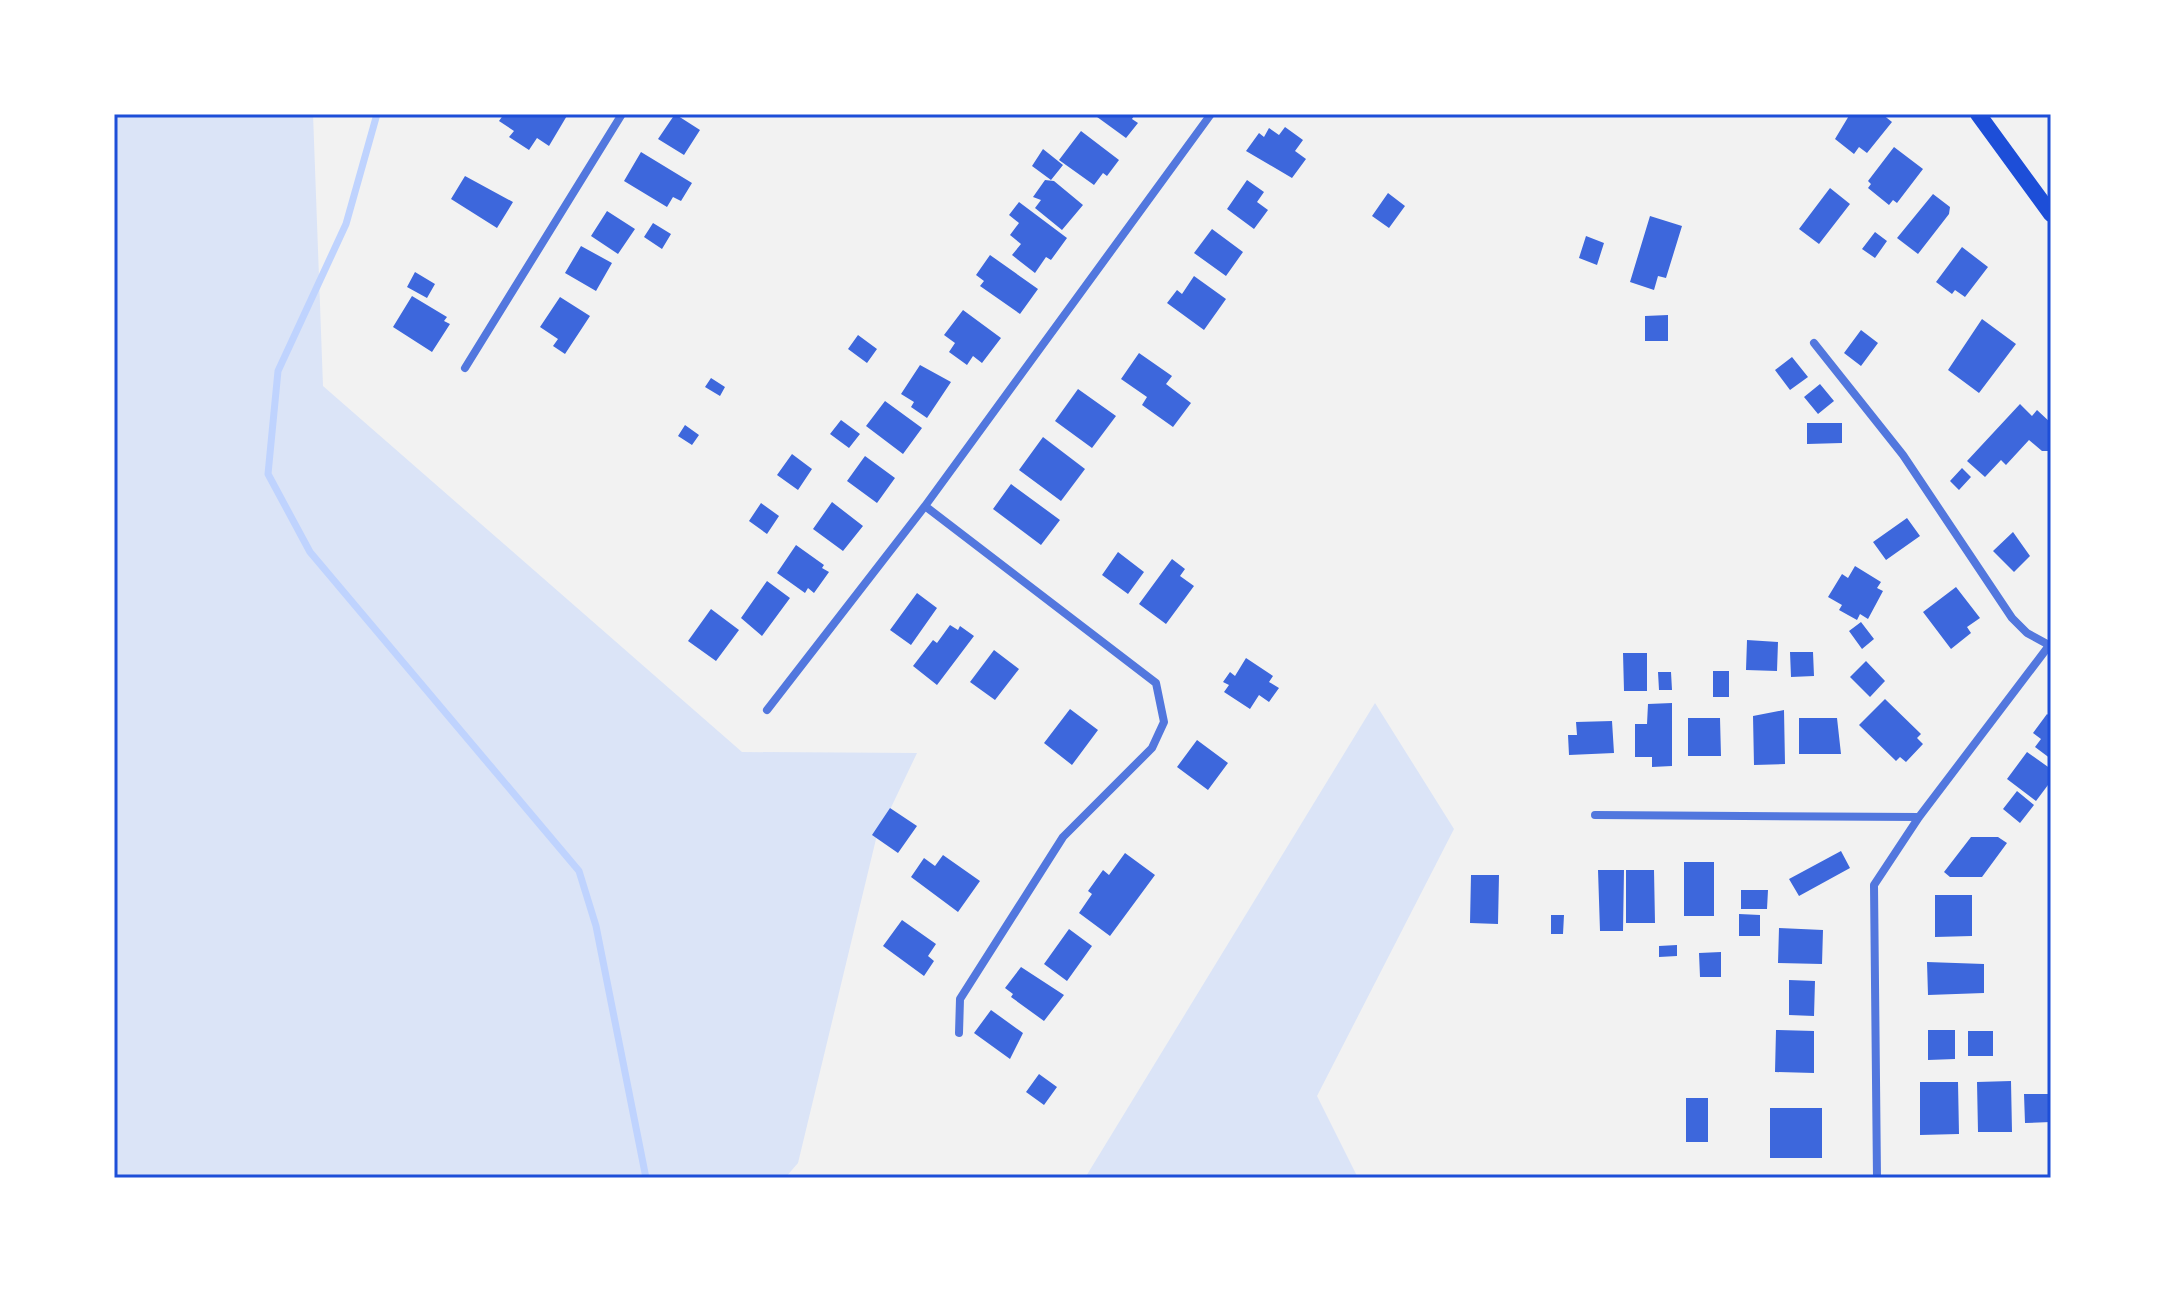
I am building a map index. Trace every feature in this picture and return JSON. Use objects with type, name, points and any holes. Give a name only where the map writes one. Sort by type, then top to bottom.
[{"type":"main road","points":[[1978,114],[2051,214]]},
{"type":"street","points":[[465,368],[622,114]]},
{"type":"street","points":[[767,710],[925,506],[1211,114]]},
{"type":"street","points":[[1814,343],[1903,455],[2012,618],[2027,633],[2050,644],[1919,817],[1874,885],[1877,1178]]},
{"type":"street","points":[[925,506],[1156,683],[1164,722],[1152,748],[1063,837],[960,999],[959,1033]]},
{"type":"street","points":[[1595,815],[1919,817]]},
{"type":"shaded area","points":[[114,114],[313,114],[323,386],[742,752],[917,753],[876,839],[798,1163],[785,1178],[114,1178]]},
{"type":"shaded area","points":[[1375,703],[1454,829],[1317,1096],[1358,1178],[1085,1178]]},
{"type":"building","points":[[504,114],[568,114],[549,146],[537,138],[529,150],[509,137],[514,131],[499,121]]},
{"type":"building","points":[[675,114],[700,130],[684,155],[658,139]]},
{"type":"building","points":[[1093,114],[1135,114],[1132,119],[1138,123],[1126,138]]},
{"type":"building","points":[[1850,114],[1882,114],[1892,122],[1867,153],[1859,147],[1854,154],[1835,139]]},
{"type":"building","points":[[1285,127],[1303,140],[1295,151],[1306,159],[1292,178],[1246,151],[1259,133],[1264,137],[1269,128],[1279,135]]},
{"type":"building","points":[[1081,131],[1119,160],[1107,176],[1103,173],[1094,185],[1059,160]]},
{"type":"building","points":[[1894,147],[1923,169],[1897,203],[1893,200],[1889,205],[1868,188],[1871,184],[1868,181]]},
{"type":"building","points":[[1043,149],[1063,165],[1051,180],[1032,166]]},
{"type":"building","points":[[641,152],[692,183],[681,201],[673,197],[667,207],[624,181]]},
{"type":"building","points":[[465,176],[513,202],[497,228],[451,199]]},
{"type":"building","points":[[1045,180],[1054,181],[1083,205],[1062,230],[1035,208],[1041,200],[1033,197]]},
{"type":"building","points":[[1247,180],[1264,192],[1257,202],[1268,210],[1254,229],[1227,209]]},
{"type":"building","points":[[1830,188],[1850,204],[1819,244],[1799,229]]},
{"type":"building","points":[[1388,193],[1405,206],[1389,228],[1372,216]]},
{"type":"building","points":[[1933,194],[1950,207],[1949,214],[1918,254],[1897,238]]},
{"type":"building","points":[[1019,202],[1067,238],[1051,260],[1046,257],[1035,273],[1012,255],[1021,244],[1010,235],[1019,223],[1009,215]]},
{"type":"building","points":[[607,211],[635,229],[618,254],[591,236]]},
{"type":"building","points":[[1650,216],[1682,226],[1666,278],[1658,276],[1654,290],[1630,282]]},
{"type":"building","points":[[653,223],[671,234],[662,249],[644,237]]},
{"type":"building","points":[[1212,229],[1243,252],[1226,276],[1194,253]]},
{"type":"building","points":[[1875,232],[1887,241],[1875,258],[1862,249]]},
{"type":"building","points":[[1586,236],[1604,243],[1597,265],[1579,258]]},
{"type":"building","points":[[581,246],[612,263],[596,291],[565,273]]},
{"type":"building","points":[[1962,247],[1988,267],[1965,297],[1955,290],[1952,294],[1936,282]]},
{"type":"building","points":[[990,255],[1038,289],[1020,314],[980,286],[984,281],[976,275]]},
{"type":"building","points":[[415,272],[435,284],[427,298],[407,287]]},
{"type":"building","points":[[1194,276],[1226,299],[1204,330],[1167,303],[1177,290],[1182,294]]},
{"type":"building","points":[[412,296],[447,317],[444,321],[450,324],[432,352],[393,327]]},
{"type":"building","points":[[560,297],[590,316],[565,354],[553,346],[558,339],[540,327]]},
{"type":"building","points":[[963,310],[1001,338],[982,363],[973,356],[967,365],[949,352],[955,343],[944,335]]},
{"type":"building","points":[[1668,315],[1668,341],[1645,341],[1645,316]]},
{"type":"building","points":[[1982,319],[2016,344],[1979,393],[1948,370]]},
{"type":"building","points":[[1861,330],[1878,343],[1861,366],[1844,353]]},
{"type":"building","points":[[858,335],[877,349],[867,363],[848,349]]},
{"type":"building","points":[[1139,353],[1172,376],[1166,384],[1191,403],[1173,427],[1142,405],[1147,397],[1121,379]]},
{"type":"building","points":[[1792,357],[1808,377],[1790,390],[1775,370]]},
{"type":"building","points":[[920,365],[951,382],[927,418],[911,407],[914,402],[901,394]]},
{"type":"building","points":[[711,378],[725,387],[720,396],[705,387]]},
{"type":"building","points":[[1820,384],[1834,401],[1818,414],[1804,397]]},
{"type":"building","points":[[1078,389],[1116,416],[1092,448],[1055,421]]},
{"type":"building","points":[[885,401],[922,428],[903,454],[866,426]]},
{"type":"building","points":[[2020,404],[2032,416],[2037,410],[2051,423],[2051,451],[2042,451],[2029,440],[2006,465],[2001,460],[1985,477],[1967,461]]},
{"type":"building","points":[[841,420],[860,434],[849,448],[830,434]]},
{"type":"building","points":[[1807,423],[1842,423],[1842,443],[1807,444]]},
{"type":"building","points":[[685,425],[699,435],[692,445],[678,436]]},
{"type":"building","points":[[1043,437],[1085,469],[1061,501],[1019,470]]},
{"type":"building","points":[[792,454],[812,469],[798,490],[777,475]]},
{"type":"building","points":[[865,456],[895,478],[877,503],[847,481]]},
{"type":"building","points":[[1962,468],[1971,477],[1959,490],[1950,481]]},
{"type":"building","points":[[1011,484],[1060,520],[1041,545],[993,509]]},
{"type":"building","points":[[832,502],[863,526],[843,551],[813,529]]},
{"type":"building","points":[[761,503],[779,516],[767,534],[749,521]]},
{"type":"building","points":[[1907,518],[1920,536],[1886,560],[1873,542]]},
{"type":"building","points":[[2013,532],[2030,556],[2014,572],[1993,551]]},
{"type":"building","points":[[796,545],[829,572],[814,593],[808,588],[805,593],[777,573]]},
{"type":"building","points":[[1118,552],[1144,572],[1128,594],[1102,575]]},
{"type":"building","points":[[1172,559],[1185,569],[1180,576],[1194,586],[1166,624],[1139,604]]},
{"type":"building","points":[[1855,566],[1881,582],[1877,588],[1883,591],[1868,619],[1860,614],[1857,620],[1839,610],[1842,605],[1828,597],[1842,574],[1848,578]]},
{"type":"building","points":[[767,581],[790,598],[762,636],[741,618]]},
{"type":"building","points":[[1956,587],[1980,618],[1967,627],[1971,633],[1951,649],[1923,612]]},
{"type":"building","points":[[917,593],[937,608],[911,645],[890,630]]},
{"type":"building","points":[[711,609],[739,630],[716,661],[688,641]]},
{"type":"building","points":[[1861,622],[1874,639],[1862,649],[1849,631]]},
{"type":"building","points":[[950,625],[958,630],[960,626],[974,636],[937,685],[913,666],[933,640],[937,643]]},
{"type":"building","points":[[1747,640],[1778,642],[1777,671],[1746,670]]},
{"type":"building","points":[[994,650],[1019,669],[995,700],[970,682]]},
{"type":"building","points":[[1790,652],[1813,652],[1814,676],[1791,677]]},
{"type":"building","points":[[1623,653],[1647,653],[1647,691],[1624,691]]},
{"type":"building","points":[[1246,658],[1273,676],[1269,682],[1279,688],[1269,702],[1259,695],[1250,709],[1224,692],[1229,685],[1223,682],[1230,672],[1235,676]]},
{"type":"building","points":[[1866,661],[1885,681],[1870,697],[1850,677]]},
{"type":"building","points":[[1713,671],[1729,671],[1729,697],[1713,697]]},
{"type":"building","points":[[1658,672],[1671,672],[1672,690],[1659,690]]},
{"type":"building","points":[[1885,699],[1921,734],[1917,738],[1923,744],[1906,762],[1900,757],[1896,761],[1859,725]]},
{"type":"building","points":[[1672,703],[1672,766],[1652,767],[1652,757],[1635,757],[1635,724],[1647,724],[1648,704]]},
{"type":"building","points":[[1070,709],[1098,730],[1072,765],[1044,743]]},
{"type":"building","points":[[1784,710],[1785,764],[1754,765],[1753,716]]},
{"type":"building","points":[[2047,714],[2051,717],[2051,759],[2035,747],[2041,739],[2033,733]]},
{"type":"building","points":[[1688,718],[1720,718],[1721,756],[1688,756]]},
{"type":"building","points":[[1799,718],[1837,718],[1841,754],[1799,754]]},
{"type":"building","points":[[1612,721],[1614,753],[1569,755],[1568,735],[1577,735],[1576,722]]},
{"type":"building","points":[[1197,740],[1228,763],[1208,790],[1177,767]]},
{"type":"building","points":[[2027,752],[2051,769],[2051,781],[2036,801],[2007,779]]},
{"type":"building","points":[[2017,791],[2034,805],[2020,823],[2003,809]]},
{"type":"building","points":[[890,808],[917,826],[898,853],[872,835]]},
{"type":"building","points":[[1971,837],[1998,837],[2007,843],[1982,877],[1950,877],[1944,872]]},
{"type":"building","points":[[1841,851],[1850,868],[1799,896],[1789,879]]},
{"type":"building","points":[[1125,853],[1155,875],[1110,936],[1079,913],[1092,894],[1088,891],[1103,870],[1109,875]]},
{"type":"building","points":[[943,855],[980,881],[958,912],[911,877],[924,858],[935,866]]},
{"type":"building","points":[[1684,862],[1714,862],[1714,916],[1684,916]]},
{"type":"building","points":[[1598,870],[1624,870],[1623,931],[1600,931]]},
{"type":"building","points":[[1626,870],[1654,870],[1655,923],[1626,923]]},
{"type":"building","points":[[1471,875],[1499,875],[1498,924],[1470,923]]},
{"type":"building","points":[[1741,890],[1768,890],[1767,909],[1741,909]]},
{"type":"building","points":[[1935,895],[1972,895],[1972,936],[1935,937]]},
{"type":"building","points":[[1739,914],[1760,915],[1760,936],[1739,936]]},
{"type":"building","points":[[1551,915],[1564,915],[1563,934],[1551,934]]},
{"type":"building","points":[[902,920],[936,944],[928,956],[934,961],[924,976],[883,946]]},
{"type":"building","points":[[1779,928],[1823,930],[1822,964],[1778,963]]},
{"type":"building","points":[[1069,929],[1092,946],[1067,981],[1044,964]]},
{"type":"building","points":[[1677,945],[1677,956],[1659,957],[1659,946]]},
{"type":"building","points":[[1721,952],[1721,977],[1700,977],[1699,953]]},
{"type":"building","points":[[1927,962],[1984,964],[1984,993],[1928,995]]},
{"type":"building","points":[[1021,967],[1064,995],[1044,1021],[1011,997],[1013,994],[1005,988]]},
{"type":"building","points":[[1789,980],[1815,981],[1814,1016],[1789,1015]]},
{"type":"building","points":[[991,1010],[1023,1033],[1010,1059],[974,1033]]},
{"type":"building","points":[[1776,1030],[1814,1031],[1814,1073],[1775,1072]]},
{"type":"building","points":[[1928,1030],[1955,1030],[1955,1059],[1928,1060]]},
{"type":"building","points":[[1968,1031],[1993,1031],[1993,1056],[1968,1056]]},
{"type":"building","points":[[1039,1074],[1057,1087],[1044,1105],[1026,1092]]},
{"type":"building","points":[[2011,1081],[2012,1132],[1978,1132],[1977,1082]]},
{"type":"building","points":[[1920,1082],[1958,1082],[1959,1134],[1920,1135]]},
{"type":"building","points":[[2024,1094],[2051,1094],[2051,1122],[2025,1123]]},
{"type":"building","points":[[1686,1098],[1708,1098],[1708,1142],[1686,1142]]},
{"type":"building","points":[[1770,1108],[1822,1108],[1822,1158],[1770,1158]]},
{"type":"waterway","points":[[377,114],[346,224],[278,371],[268,474],[310,552],[579,871],[596,926],[646,1178]]}]
